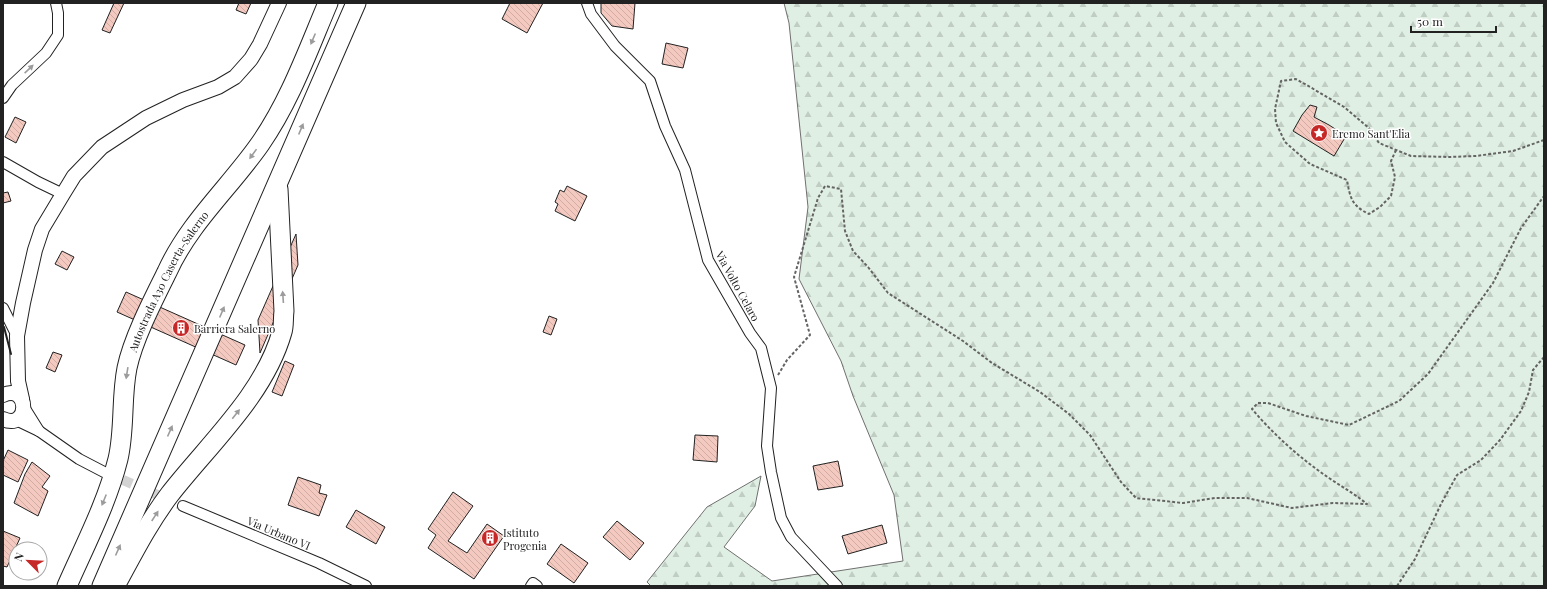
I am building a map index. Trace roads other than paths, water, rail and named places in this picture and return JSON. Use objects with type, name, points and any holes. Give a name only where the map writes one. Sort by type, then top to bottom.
[{"type":"highway","name":"Autostrada A30 Caserta-Salerno","points":[[67,586],[112,480],[118,458],[122,429],[123,398],[127,368],[136,342],[161,284],[190,231],[208,207],[246,163],[276,120],[328,3]]},
{"type":"highway","points":[[102,586],[356,3]]},
{"type":"highway","points":[[115,586],[138,544],[168,496],[247,399],[264,375],[275,351],[283,331],[284,311],[277,184]]},
{"type":"main road","points":[[8,422],[22,415],[23,403],[18,381],[17,336],[35,250],[42,229],[74,176],[102,147],[146,118],[183,100],[218,87],[235,77],[251,59],[260,44],[279,3]]},
{"type":"main road","points":[[4,394],[18,381]]},
{"type":"main road","points":[[4,394],[15,394],[23,403]]},
{"type":"street","points":[[3,98],[12,85],[46,53],[58,35],[58,13],[56,3]]},
{"type":"street","name":"Via Volto Celaro","points":[[587,3],[591,14],[615,46],[650,81],[665,126],[685,170],[708,260],[750,333],[761,348],[770,388],[767,446],[781,518],[791,538],[837,586]]},
{"type":"street","points":[[3,162],[63,194]]},
{"type":"street","points":[[3,308],[17,336]]},
{"type":"street","points":[[23,403],[39,431]]},
{"type":"street","points":[[8,422],[39,431],[79,459],[104,472]]},
{"type":"street","name":"Via Urbano VI","points":[[183,506],[319,563],[366,586]]},
{"type":"street","points":[[531,586],[533,583],[537,586]]},
{"type":"tunnel","points":[[109,474],[183,506]]},
{"type":"place","name":"Eremo Sant'Elia","points":[[1319,133]]},
{"type":"place","name":"Barriera Salerno","points":[[181,328]]},
{"type":"place","name":"Istituto Progenia","points":[[490,538]]}]
